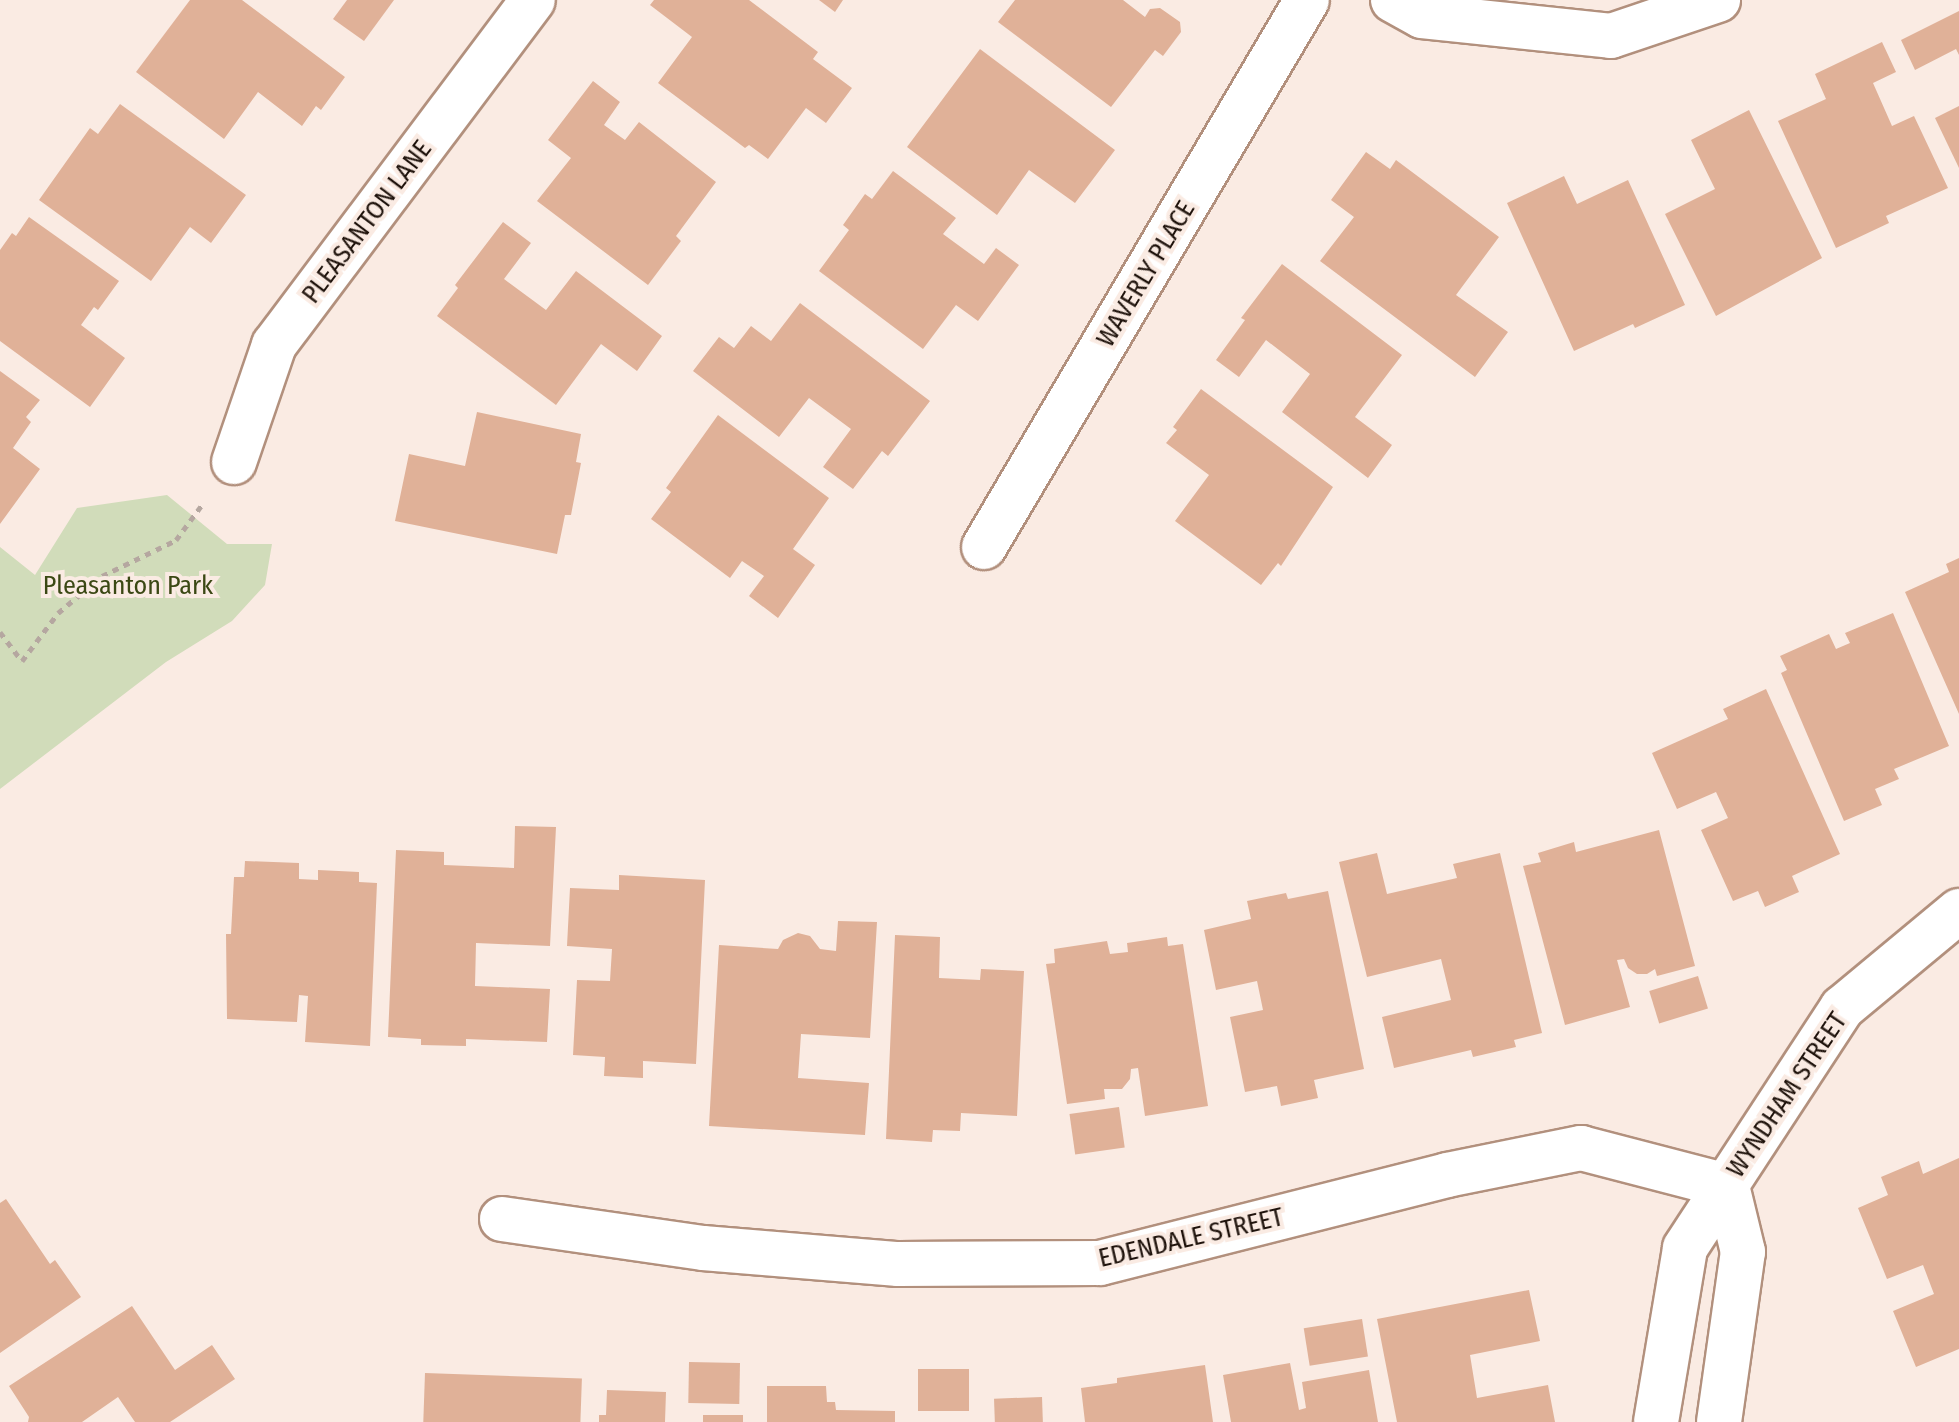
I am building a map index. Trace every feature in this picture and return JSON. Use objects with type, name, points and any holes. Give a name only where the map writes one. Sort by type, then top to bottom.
[{"type":"street","name":"PLEASANTON LANE","points":[[234,462],[274,345],[533,0]]},
{"type":"street","name":"WAVERLY PLACE","points":[[984,547],[1307,0]]},
{"type":"street","points":[[1393,0],[1422,16],[1611,36],[1676,8],[1718,0]]},
{"type":"street","name":"WYNDHAM STREET","points":[[1656,1422],[1685,1248],[1842,1008],[1959,911]]},
{"type":"street","name":"EDENDALE STREET","points":[[502,1219],[703,1248],[898,1264],[1100,1263],[1447,1175],[1581,1148],[1727,1186]]},
{"type":"street","name":"WYNDHAM STREET","points":[[1719,1422],[1743,1252],[1727,1186]]},
{"type":"path","points":[[0,632],[22,661],[58,613],[102,576],[176,540],[234,462]]},
{"type":"green space","name":"Pleasanton Park","points":[[167,495],[227,544],[272,544],[265,585],[232,621],[166,662],[0,789],[0,547],[35,575],[77,508]]},
{"type":"building","points":[[190,0],[242,0],[345,77],[321,110],[316,106],[302,126],[258,92],[224,139],[136,72]]},
{"type":"building","points":[[347,0],[394,0],[364,41],[333,19]]},
{"type":"building","points":[[654,0],[749,0],[818,52],[813,59],[852,88],[826,123],[806,108],[768,159],[749,145],[745,148],[658,83],[692,37],[650,5]]},
{"type":"building","points":[[819,0],[843,0],[835,12]]},
{"type":"building","points":[[1015,0],[1123,0],[1145,17],[1150,9],[1160,8],[1180,22],[1181,32],[1163,56],[1155,50],[1111,107],[998,22]]},
{"type":"building","points":[[1959,11],[1959,55],[1956,49],[1915,70],[1901,40]]},
{"type":"building","points":[[1882,42],[1896,72],[1873,83],[1892,126],[1914,116],[1948,188],[1886,216],[1889,223],[1836,248],[1778,121],[1826,99],[1815,74]]},
{"type":"building","points":[[980,49],[1115,150],[1075,203],[1029,170],[997,215],[907,147]]},
{"type":"building","points":[[593,81],[620,102],[604,125],[625,140],[639,122],[716,182],[676,236],[681,241],[648,285],[537,201],[571,158],[548,140]]},
{"type":"building","points":[[120,104],[246,195],[211,243],[190,227],[151,281],[39,200],[90,128],[98,134]]},
{"type":"building","points":[[1959,106],[1959,168],[1935,118]]},
{"type":"building","points":[[1749,110],[1822,258],[1716,316],[1665,214],[1715,189],[1691,140]]},
{"type":"building","points":[[1366,152],[1390,169],[1396,160],[1499,237],[1456,295],[1508,332],[1475,377],[1320,261],[1354,217],[1331,200]]},
{"type":"building","points":[[893,171],[956,218],[943,234],[984,264],[996,248],[1019,265],[978,321],[956,305],[923,349],[819,271],[849,230],[843,225],[865,194],[872,199]]},
{"type":"building","points":[[1564,176],[1577,204],[1628,180],[1685,305],[1574,351],[1507,203]]},
{"type":"building","points":[[29,217],[119,281],[98,310],[94,307],[81,325],[125,358],[90,407],[0,341],[0,250],[12,233],[16,236]]},
{"type":"building","points":[[503,222],[531,243],[504,279],[546,310],[576,271],[662,336],[637,371],[601,344],[556,405],[437,316],[458,288],[455,285]]},
{"type":"building","points":[[1282,264],[1402,355],[1355,417],[1392,445],[1368,478],[1282,412],[1310,374],[1266,340],[1239,377],[1216,360],[1245,320],[1241,318]]},
{"type":"building","points":[[800,303],[930,401],[888,456],[882,451],[853,489],[823,467],[851,429],[809,398],[779,437],[693,371],[719,337],[734,348],[751,326],[771,341]]},
{"type":"building","points":[[0,371],[40,400],[26,417],[31,422],[13,448],[40,469],[0,524]]},
{"type":"building","points":[[1201,389],[1333,487],[1281,566],[1278,563],[1261,585],[1175,521],[1209,475],[1166,443],[1177,430],[1173,427]]},
{"type":"building","points":[[477,412],[581,434],[576,462],[581,463],[571,515],[565,515],[557,554],[395,521],[409,454],[465,466]]},
{"type":"building","points":[[718,415],[829,498],[793,549],[815,565],[778,618],[749,596],[764,576],[742,561],[730,578],[651,519],[671,492],[666,488]]},
{"type":"building","points":[[1959,558],[1959,714],[1905,592],[1949,572],[1946,564]]},
{"type":"building","points":[[1893,613],[1949,746],[1894,769],[1899,779],[1875,789],[1882,805],[1844,821],[1781,673],[1787,670],[1780,656],[1829,634],[1836,649],[1850,643],[1845,633]]},
{"type":"building","points":[[1766,689],[1840,854],[1792,876],[1799,892],[1765,907],[1758,891],[1733,901],[1701,830],[1728,818],[1716,792],[1677,809],[1652,753],[1728,719],[1723,709]]},
{"type":"building","points":[[515,826],[556,827],[550,946],[476,943],[475,986],[550,989],[547,1042],[466,1039],[466,1046],[421,1045],[421,1039],[388,1037],[396,850],[444,852],[444,865],[514,868]]},
{"type":"building","points":[[1659,830],[1695,966],[1657,976],[1655,969],[1647,974],[1637,974],[1628,968],[1624,959],[1617,960],[1630,1007],[1565,1025],[1523,866],[1541,862],[1538,853],[1574,842],[1576,852]]},
{"type":"building","points":[[1377,853],[1387,894],[1457,878],[1453,864],[1500,853],[1542,1033],[1514,1040],[1516,1047],[1473,1057],[1471,1050],[1394,1068],[1382,1017],[1451,1000],[1441,959],[1367,977],[1339,862]]},
{"type":"building","points":[[245,861],[299,863],[299,879],[318,880],[318,870],[359,872],[359,882],[377,883],[370,1046],[305,1042],[308,996],[299,995],[297,1022],[227,1019],[226,934],[231,934],[234,877],[244,877]]},
{"type":"building","points":[[619,875],[705,880],[696,1064],[643,1061],[643,1078],[604,1076],[605,1057],[573,1055],[577,980],[610,981],[612,949],[567,946],[570,888],[619,890]]},
{"type":"building","points":[[1328,891],[1364,1069],[1314,1080],[1318,1098],[1281,1106],[1277,1086],[1245,1092],[1230,1017],[1263,1010],[1257,981],[1216,990],[1204,930],[1251,919],[1247,901],[1286,893],[1288,899]]},
{"type":"building","points":[[838,921],[877,922],[870,1038],[801,1034],[798,1078],[869,1083],[865,1135],[709,1126],[719,945],[778,949],[783,940],[798,933],[810,936],[820,949],[836,951]]},
{"type":"building","points":[[895,935],[940,937],[939,978],[980,980],[981,969],[1024,971],[1017,1116],[961,1113],[960,1131],[933,1130],[932,1142],[886,1139]]},
{"type":"building","points":[[1167,937],[1168,946],[1183,944],[1208,1106],[1145,1116],[1138,1068],[1131,1069],[1130,1079],[1122,1089],[1104,1089],[1105,1099],[1067,1104],[1046,964],[1055,963],[1054,949],[1107,941],[1110,954],[1128,952],[1127,943]]},
{"type":"building","points":[[1698,976],[1708,1009],[1659,1023],[1649,991]]},
{"type":"building","points":[[1119,1107],[1125,1148],[1075,1155],[1069,1114]]},
{"type":"building","points":[[1959,1158],[1959,1349],[1916,1367],[1893,1311],[1934,1294],[1923,1265],[1887,1279],[1858,1208],[1888,1195],[1881,1177],[1919,1161],[1923,1174]]},
{"type":"building","points":[[6,1199],[50,1264],[55,1260],[81,1297],[0,1353],[0,1203]]},
{"type":"building","points":[[1529,1290],[1540,1341],[1470,1355],[1477,1398],[1548,1385],[1555,1422],[1397,1422],[1377,1319]]},
{"type":"building","points":[[132,1306],[175,1370],[212,1345],[235,1379],[170,1422],[135,1422],[118,1397],[82,1422],[28,1422],[29,1417],[9,1386]]},
{"type":"building","points":[[1362,1319],[1368,1357],[1310,1366],[1304,1328]]},
{"type":"building","points":[[689,1362],[740,1363],[739,1404],[688,1403]]},
{"type":"building","points":[[1290,1363],[1299,1410],[1306,1408],[1302,1382],[1369,1370],[1378,1422],[1231,1422],[1223,1375]]},
{"type":"building","points":[[1205,1365],[1213,1422],[1085,1422],[1081,1388],[1117,1383],[1117,1378]]},
{"type":"building","points":[[918,1369],[969,1369],[969,1411],[918,1411]]},
{"type":"building","points":[[425,1373],[582,1378],[580,1422],[423,1422]]},
{"type":"building","points":[[767,1386],[826,1386],[827,1402],[835,1402],[836,1410],[895,1411],[895,1422],[767,1422]]},
{"type":"building","points":[[607,1390],[666,1392],[665,1422],[599,1422],[599,1415],[606,1415]]},
{"type":"building","points":[[1042,1397],[1043,1422],[995,1422],[994,1399]]},
{"type":"building","points":[[703,1415],[743,1415],[743,1422],[703,1422]]}]
